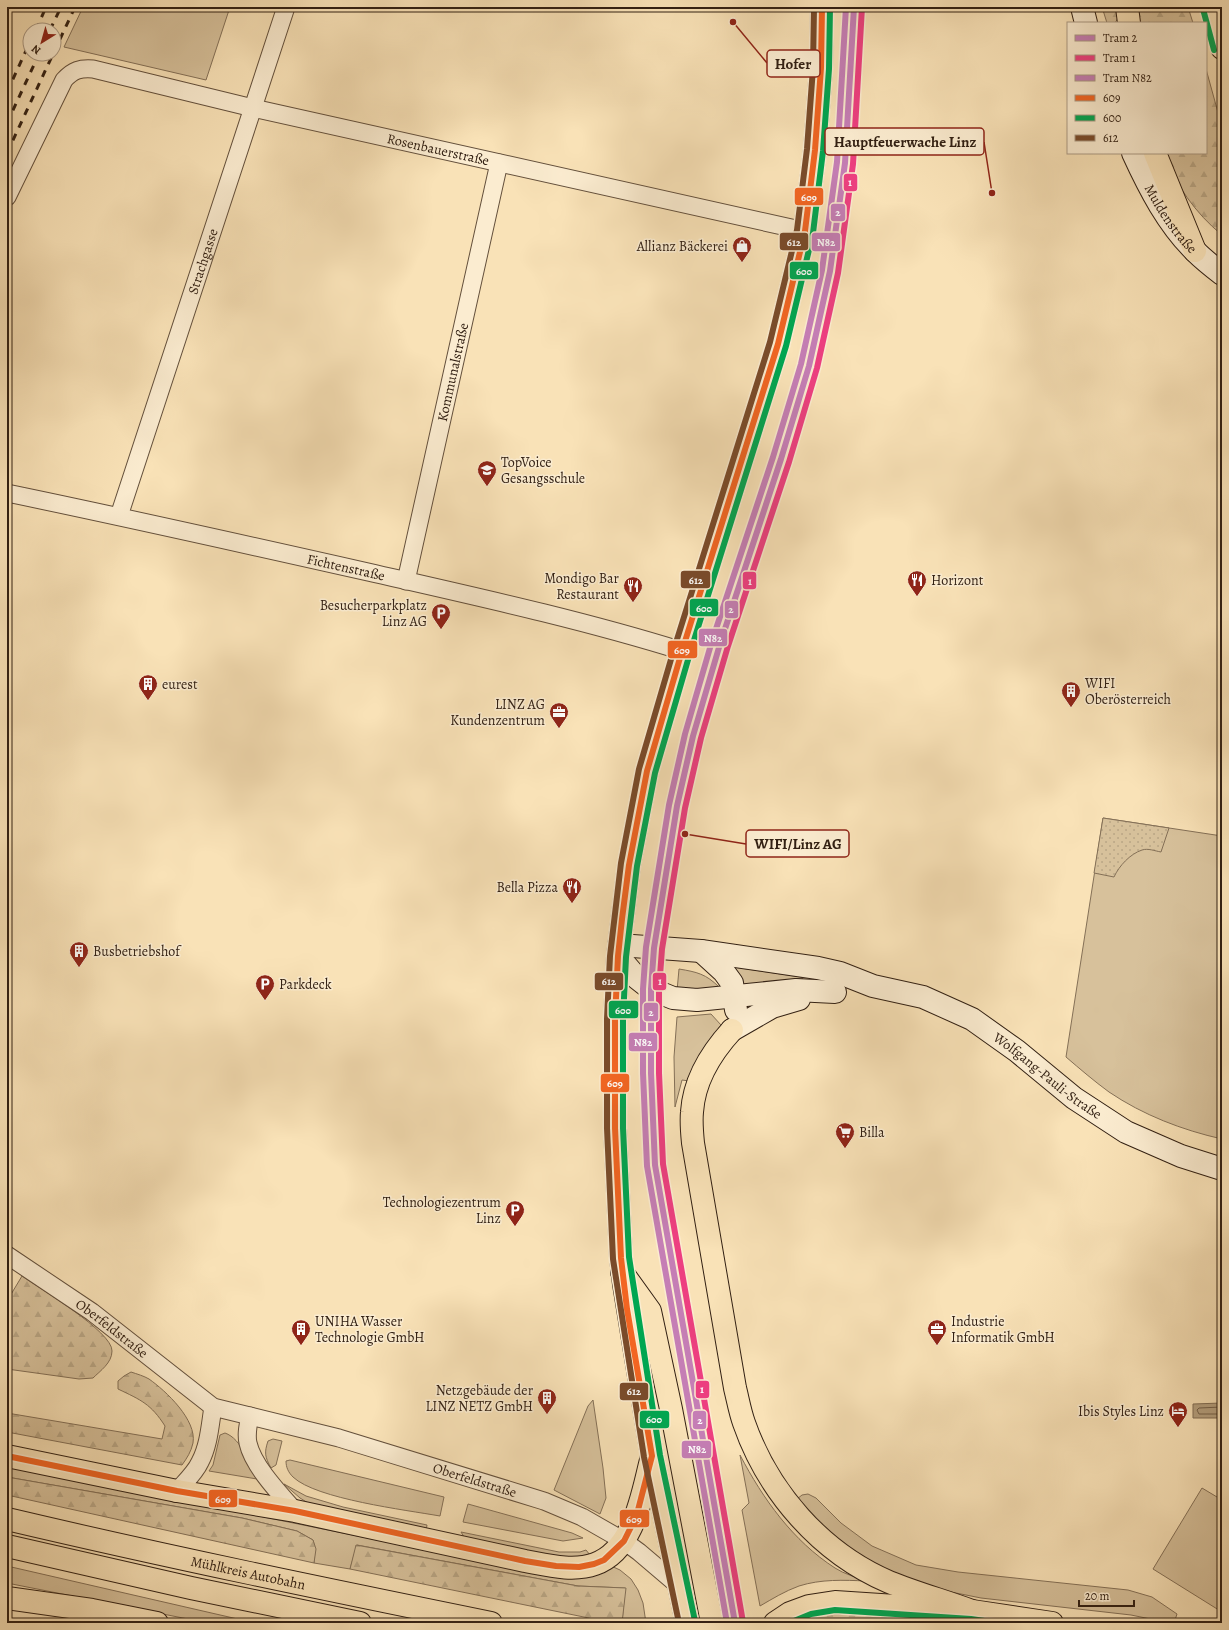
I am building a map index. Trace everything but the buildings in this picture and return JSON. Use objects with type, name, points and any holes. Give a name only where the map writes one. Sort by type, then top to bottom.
[{"type":"main road","points":[[687,1623],[652,1456],[622,1272],[615,1128],[615,1019],[618,950],[629,865],[646,775],[682,651],[778,344],[805,231],[815,150],[821,68],[822,7]]},
{"type":"main road","points":[[1082,7],[1086,22]]},
{"type":"main road","points":[[1211,7],[1220,39]]},
{"type":"main road","name":"Muldenstraße","points":[[1134,154],[1156,199],[1175,227],[1195,251],[1222,274]]},
{"type":"main road","points":[[1155,154],[1195,251]]},
{"type":"main road","name":"Wolfgang-Pauli-Straße","points":[[618,950],[701,952],[818,968],[840,973],[873,986],[923,997],[972,1019],[1017,1051],[1074,1098],[1126,1132],[1181,1156],[1222,1169]]},
{"type":"main road","name":"Wolfgang-Pauli-Straße","points":[[618,950],[637,978],[651,989],[673,998],[697,1000],[796,990],[835,992]]},
{"type":"main road","points":[[701,952],[724,972],[732,983],[734,996],[736,1021],[732,1030],[718,1046],[706,1065],[696,1088],[692,1112],[693,1143],[735,1388],[744,1423],[760,1460],[771,1480],[790,1506],[809,1527],[835,1551],[889,1582],[972,1611]]},
{"type":"main road","name":"Wolfgang-Pauli-Straße","points":[[732,1030],[772,1007],[799,999],[873,986]]},
{"type":"main road","points":[[622,1272],[650,1311],[671,1409],[712,1623]]},
{"type":"main road","points":[[7,1456],[177,1491],[295,1511],[525,1561],[556,1566],[579,1567],[604,1560],[624,1541],[638,1510],[652,1456]]},
{"type":"main road","name":"Mühlkreis Autobahn","points":[[7,1519],[127,1547],[349,1595],[491,1623]]},
{"type":"main road","name":"Mühlkreis Autobahn","points":[[7,1546],[191,1588],[350,1621]]},
{"type":"main road","points":[[7,1599],[71,1623]]},
{"type":"main road","points":[[7,1599],[92,1610],[156,1623]]},
{"type":"main road","points":[[775,1623],[790,1613],[809,1606],[835,1602],[972,1611],[1052,1623]]},
{"type":"street","name":"Strachgasse","points":[[119,516],[286,7]]},
{"type":"street","name":"Rosenbauerstraße","points":[[7,197],[57,91],[64,80],[72,72],[83,68],[94,69],[252,108],[805,231]]},
{"type":"street","name":"Kommunalstraße","points":[[406,581],[499,163]]},
{"type":"street","name":"Fichtenstraße","points":[[7,493],[119,516],[406,581],[550,615],[650,641],[682,651]]},
{"type":"street","name":"Oberfeldstraße","points":[[7,1255],[92,1312],[213,1407],[339,1438],[544,1501],[582,1517],[624,1541],[679,1586]]},
{"type":"street","points":[[177,1491],[193,1473],[200,1462],[205,1448],[213,1407]]},
{"type":"street","points":[[250,1416],[247,1432],[248,1443],[253,1456],[272,1486],[295,1511]]},
{"type":"green space","points":[[83,7],[230,7],[206,80],[64,47]]},
{"type":"green space","points":[[1102,7],[1118,7],[1118,18],[1116,22],[1107,22]]},
{"type":"green space","points":[[1137,7],[1188,7],[1193,22],[1139,22]]},
{"type":"green space","points":[[1207,73],[1222,127],[1222,235],[1203,217],[1187,198],[1163,154],[1207,154]]},
{"type":"green space","points":[[1103,818],[1222,836],[1222,1139],[1163,1121],[1135,1108],[1109,1092],[1066,1057]]},
{"type":"green space","points":[[1103,818],[1169,828],[1161,852],[1147,849],[1133,854],[1125,861],[1114,877],[1094,873]]},
{"type":"green space","points":[[734,967],[801,977],[805,982],[743,987],[732,970]]},
{"type":"green space","points":[[679,969],[701,974],[710,979],[719,987],[677,991]]},
{"type":"green space","points":[[711,1014],[721,1025],[704,1048],[689,1081],[682,1080],[675,1107],[674,1057],[677,1017]]},
{"type":"green space","points":[[22,1276],[74,1311],[101,1333],[109,1343],[112,1351],[110,1359],[93,1378],[79,1379],[7,1369],[7,1301]]},
{"type":"green space","points":[[131,1372],[147,1378],[164,1391],[179,1407],[190,1425],[193,1434],[193,1443],[189,1455],[182,1465],[7,1432],[7,1413],[162,1439],[165,1426],[155,1412],[145,1403],[118,1389],[118,1381]]},
{"type":"green space","points":[[593,1400],[606,1498],[600,1514],[554,1490],[588,1406]]},
{"type":"green space","points":[[225,1433],[231,1436],[240,1446],[257,1479],[209,1471],[213,1465],[220,1435]]},
{"type":"green space","points":[[273,1439],[282,1441],[276,1465],[271,1468],[266,1458],[266,1449],[268,1441]]},
{"type":"green space","points":[[740,1455],[769,1503],[780,1518],[806,1545],[839,1570],[866,1581],[832,1580],[807,1584],[789,1590],[760,1606],[742,1510],[749,1503]]},
{"type":"green space","points":[[290,1460],[444,1497],[440,1516],[385,1507],[321,1492],[305,1485],[293,1477],[286,1465],[286,1461]]},
{"type":"green space","points":[[7,1465],[550,1575],[609,1565],[620,1570],[631,1579],[638,1590],[643,1603],[646,1623],[622,1623],[625,1588],[578,1586],[357,1545],[350,1569],[314,1563],[315,1549],[313,1540],[297,1531],[242,1518],[7,1477]]},
{"type":"green space","points":[[7,1477],[242,1518],[297,1531],[313,1540],[316,1549],[314,1563],[7,1495]]},
{"type":"green space","points":[[284,1484],[306,1496],[343,1507],[427,1525],[426,1531],[316,1508],[300,1498]]},
{"type":"green space","points":[[1202,1488],[1222,1500],[1222,1612],[1153,1569]]},
{"type":"green space","points":[[808,1494],[816,1498],[841,1523],[872,1546],[916,1565],[958,1572],[1128,1590],[1152,1597],[1177,1614],[1174,1623],[1131,1615],[981,1598],[941,1590],[899,1578],[853,1553],[817,1525],[797,1499],[802,1495]]},
{"type":"green space","points":[[468,1504],[572,1533],[583,1538],[563,1541],[463,1522]]},
{"type":"green space","points":[[461,1532],[559,1552],[580,1552],[586,1550],[590,1555],[566,1559],[466,1540]]},
{"type":"green space","points":[[356,1545],[578,1586],[626,1588],[622,1623],[613,1623],[350,1569]]},
{"type":"green space","points":[[7,1566],[255,1623],[208,1623],[7,1583]]},
{"type":"green space","points":[[843,1612],[883,1615],[941,1623],[798,1623],[815,1616]]},
{"type":"water","points":[[1222,1403],[1222,1418],[1193,1418],[1193,1404]]},
{"type":"railway","points":[[39,22],[46,7]]},
{"type":"railway","points":[[54,22],[61,7]]},
{"type":"railway","points":[[62,35],[75,7]]},
{"type":"railway","points":[[7,92],[22,59]]},
{"type":"railway","points":[[7,123],[35,62]]},
{"type":"railway","points":[[7,153],[49,62]]},
{"type":"tram line","name":"N82","points":[[727,1623],[647,1166],[643,1073],[643,989],[646,947],[669,805],[685,734],[712,641],[773,457],[801,364],[822,270],[837,162],[846,7]]},
{"type":"tram line","name":"2","points":[[735,1623],[655,1165],[651,1073],[651,989],[654,948],[677,806],[693,736],[720,644],[781,459],[809,366],[830,271],[845,163],[854,7]]},
{"type":"tram line","name":"1","points":[[743,1622],[663,1164],[659,1073],[659,989],[662,949],[685,808],[701,738],[728,646],[789,462],[817,368],[838,273],[853,164],[862,7]]},
{"type":"transit line","name":"612","points":[[679,1623],[644,1457],[613,1259],[607,1128],[607,1019],[610,956],[621,863],[639,769],[674,649],[770,342],[797,230],[807,149],[813,68],[814,7]]},
{"type":"transit line","name":"609","points":[[7,1456],[177,1491],[295,1511],[525,1561],[556,1566],[579,1567],[594,1564],[604,1560],[624,1541],[638,1510],[652,1456],[627,1309],[621,1258],[615,1128],[615,1019],[618,956],[622,919],[629,865],[647,771],[682,651],[778,344],[805,231],[815,150],[821,68],[822,7]]},
{"type":"transit line","name":"600","points":[[695,1621],[660,1455],[629,1257],[623,1128],[623,1019],[626,957],[637,866],[655,773],[690,653],[786,346],[813,233],[823,151],[829,69],[830,7]]},
{"type":"transit line","name":"600","points":[[1203,9],[1206,22]]},
{"type":"transit line","name":"600","points":[[1207,24],[1214,50]]},
{"type":"transit line","name":"600","points":[[789,1623],[811,1614],[835,1610],[971,1619],[998,1623]]},
{"type":"place","name":"Hofer","points":[[733,22]]},
{"type":"place","name":"Hauptfeuerwache Linz","points":[[992,193]]},
{"type":"place","name":"Allianz Bäckerei","points":[[742,263]]},
{"type":"place","name":"TopVoice Gesangsschule","points":[[487,487]]},
{"type":"place","name":"Horizont","points":[[917,597]]},
{"type":"place","name":"Mondigo Bar Restaurant","points":[[633,603]]},
{"type":"place","name":"Besucherparkplatz Linz AG","points":[[441,630]]},
{"type":"place","name":"eurest","points":[[148,701]]},
{"type":"place","name":"WIFI Oberösterreich","points":[[1071,708]]},
{"type":"place","name":"LINZ AG Kundenzentrum","points":[[559,729]]},
{"type":"place","name":"WIFI/Linz AG","points":[[685,834]]},
{"type":"place","name":"Bella Pizza","points":[[572,904]]},
{"type":"place","name":"Busbetriebshof","points":[[79,968]]},
{"type":"place","name":"Parkdeck","points":[[265,1001]]},
{"type":"place","name":"Billa","points":[[845,1149]]},
{"type":"place","name":"Technologiezentrum Linz","points":[[515,1227]]},
{"type":"place","name":"UNIHA Wasser Technologie GmbH","points":[[301,1346]]},
{"type":"place","name":"Industrie Informatik GmbH","points":[[937,1346]]},
{"type":"place","name":"Netzgebäude der LINZ NETZ GmbH","points":[[547,1415]]},
{"type":"place","name":"Ibis Styles Linz","points":[[1178,1428]]}]
